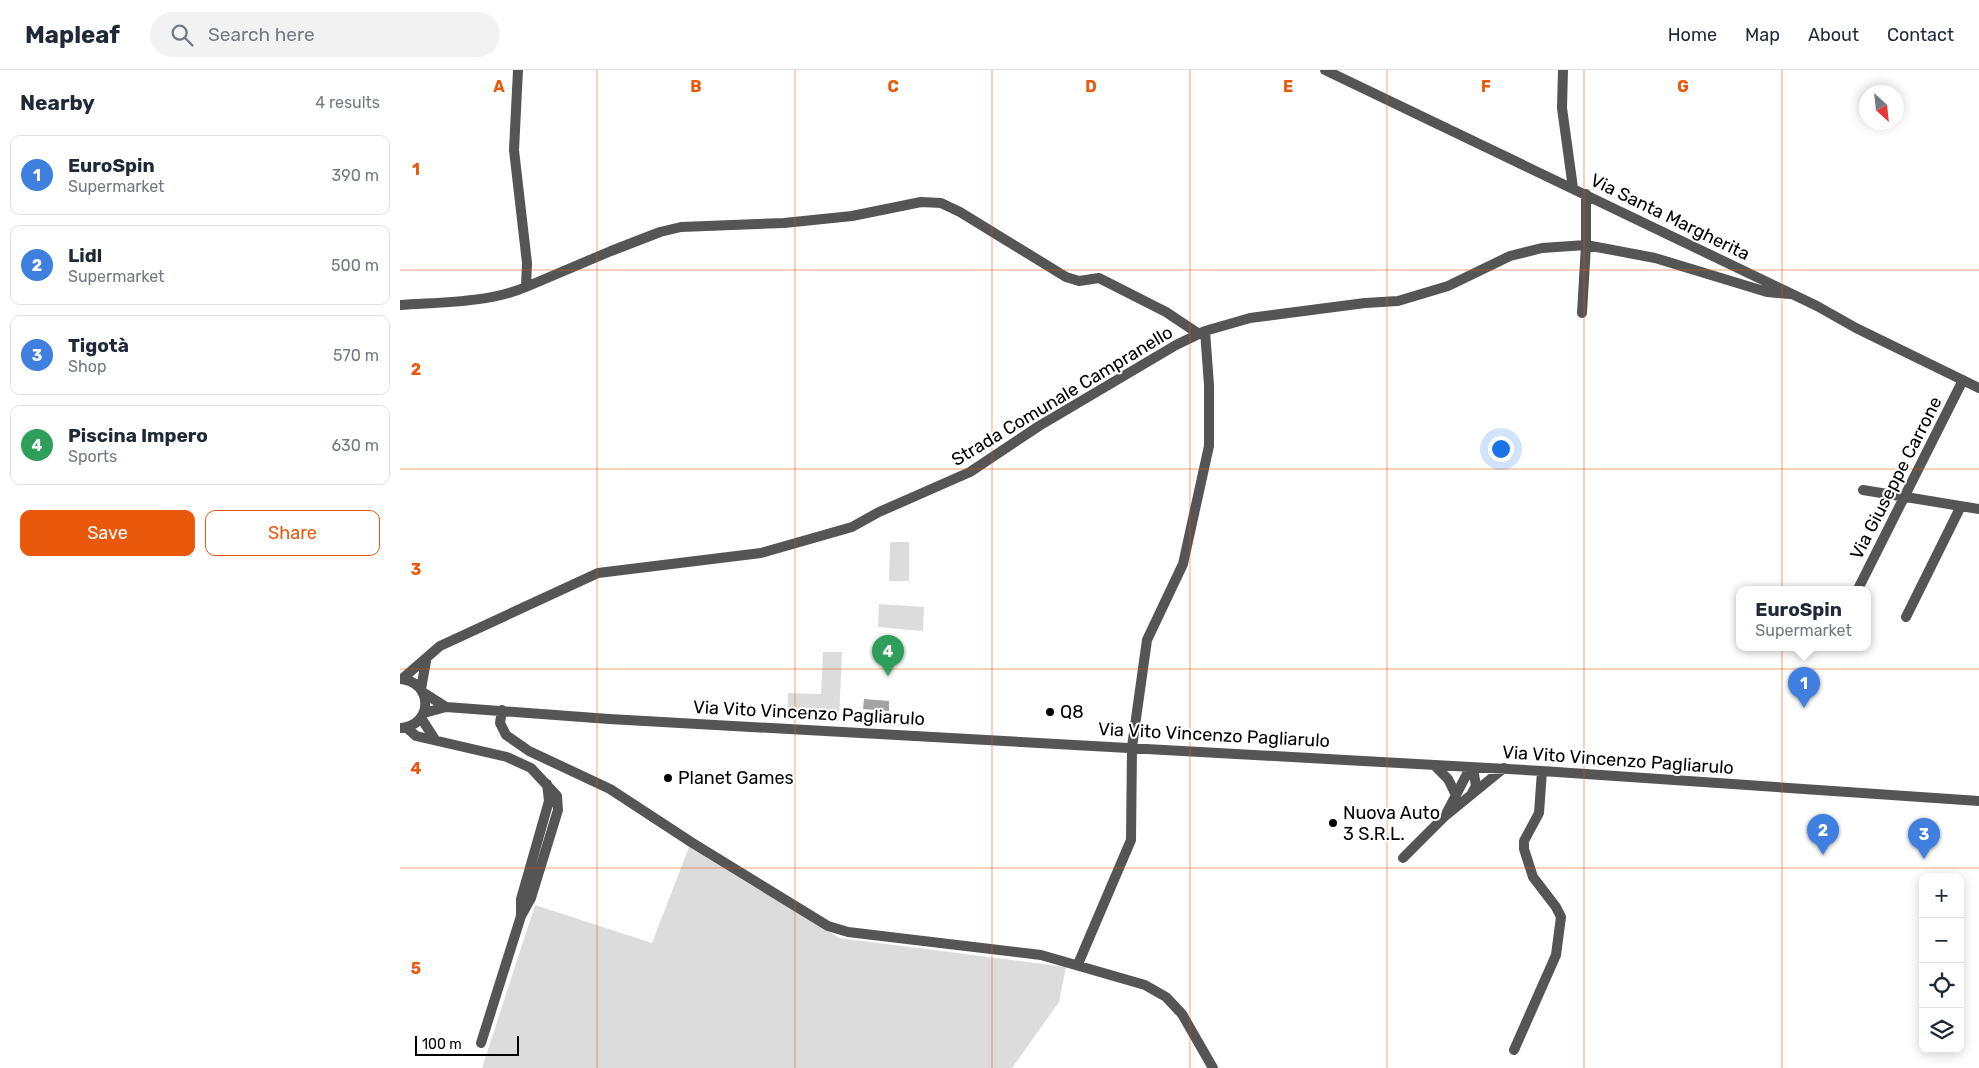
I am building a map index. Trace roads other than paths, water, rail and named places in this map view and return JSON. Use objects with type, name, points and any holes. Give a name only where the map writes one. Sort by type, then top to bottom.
[{"type":"street","points":[[518,70],[514,150],[527,263],[526,287]]},
{"type":"street","name":"Via Santa Margherita","points":[[1325,70],[1586,194],[1979,388]]},
{"type":"street","points":[[1563,70],[1562,108],[1573,188]]},
{"type":"street","points":[[1582,313],[1586,245],[1586,194]]},
{"type":"street","points":[[400,305],[468,300],[515,292],[611,250],[660,232],[681,227],[784,223],[852,216],[921,202],[941,203],[960,212],[1066,277],[1079,281],[1100,278],[1202,333],[1209,385],[1209,446],[1183,564],[1147,640],[1132,747],[1130,840],[1078,964]]},
{"type":"street","name":"Strada Comunale Campranello","points":[[401,679],[426,661],[440,646],[598,573],[761,554],[852,527],[879,512],[970,472],[1039,426],[1120,377],[1202,333],[1250,318],[1355,304],[1398,301],[1422,296],[1448,286],[1510,256],[1542,248],[1586,245],[1655,258],[1767,292],[1790,294]]},
{"type":"street","name":"Via Giuseppe Carrone","points":[[1860,586],[1963,380]]},
{"type":"street","points":[[1863,490],[1979,509]]},
{"type":"street","points":[[1906,617],[1961,506]]},
{"type":"street","points":[[426,661],[422,691],[426,707],[422,716],[434,738]]},
{"type":"street","name":"Via Vito Vincenzo Pagliarulo","points":[[401,679],[416,684],[422,691],[446,707]]},
{"type":"street","name":"Via Vito Vincenzo Pagliarulo","points":[[403,728],[422,716],[446,707],[609,719],[1132,747],[1471,768],[1504,768],[1979,801]]},
{"type":"street","points":[[502,710],[500,723],[506,736],[529,751],[610,789],[691,842],[828,926],[848,932],[1041,955],[1078,964],[1097,972],[1145,985],[1166,997],[1182,1014],[1213,1068]]},
{"type":"street","points":[[403,728],[416,736],[434,738],[507,757],[531,768],[557,796],[558,810],[531,898],[521,916],[481,1043]]},
{"type":"street","points":[[1435,766],[1448,779],[1456,795]]},
{"type":"street","points":[[1444,817],[1471,768]]},
{"type":"street","points":[[1470,796],[1476,786],[1471,768]]},
{"type":"street","points":[[1403,858],[1444,817],[1504,768]]},
{"type":"street","points":[[1514,1050],[1556,955],[1557,938],[1561,927],[1561,917],[1534,877],[1524,849],[1524,841],[1539,813],[1542,771]]},
{"type":"place","name":"Piscina Impero","points":[[888,676]]},
{"type":"place","name":"EuroSpin","points":[[1804,708]]},
{"type":"place","name":"Q8","points":[[1050,712]]},
{"type":"place","name":"Planet Games","points":[[668,778]]},
{"type":"place","name":"Nuova Auto 3 S.R.L.","points":[[1333,823]]},
{"type":"place","name":"Lidl","points":[[1823,855]]},
{"type":"place","name":"Tigotà","points":[[1924,859]]}]
